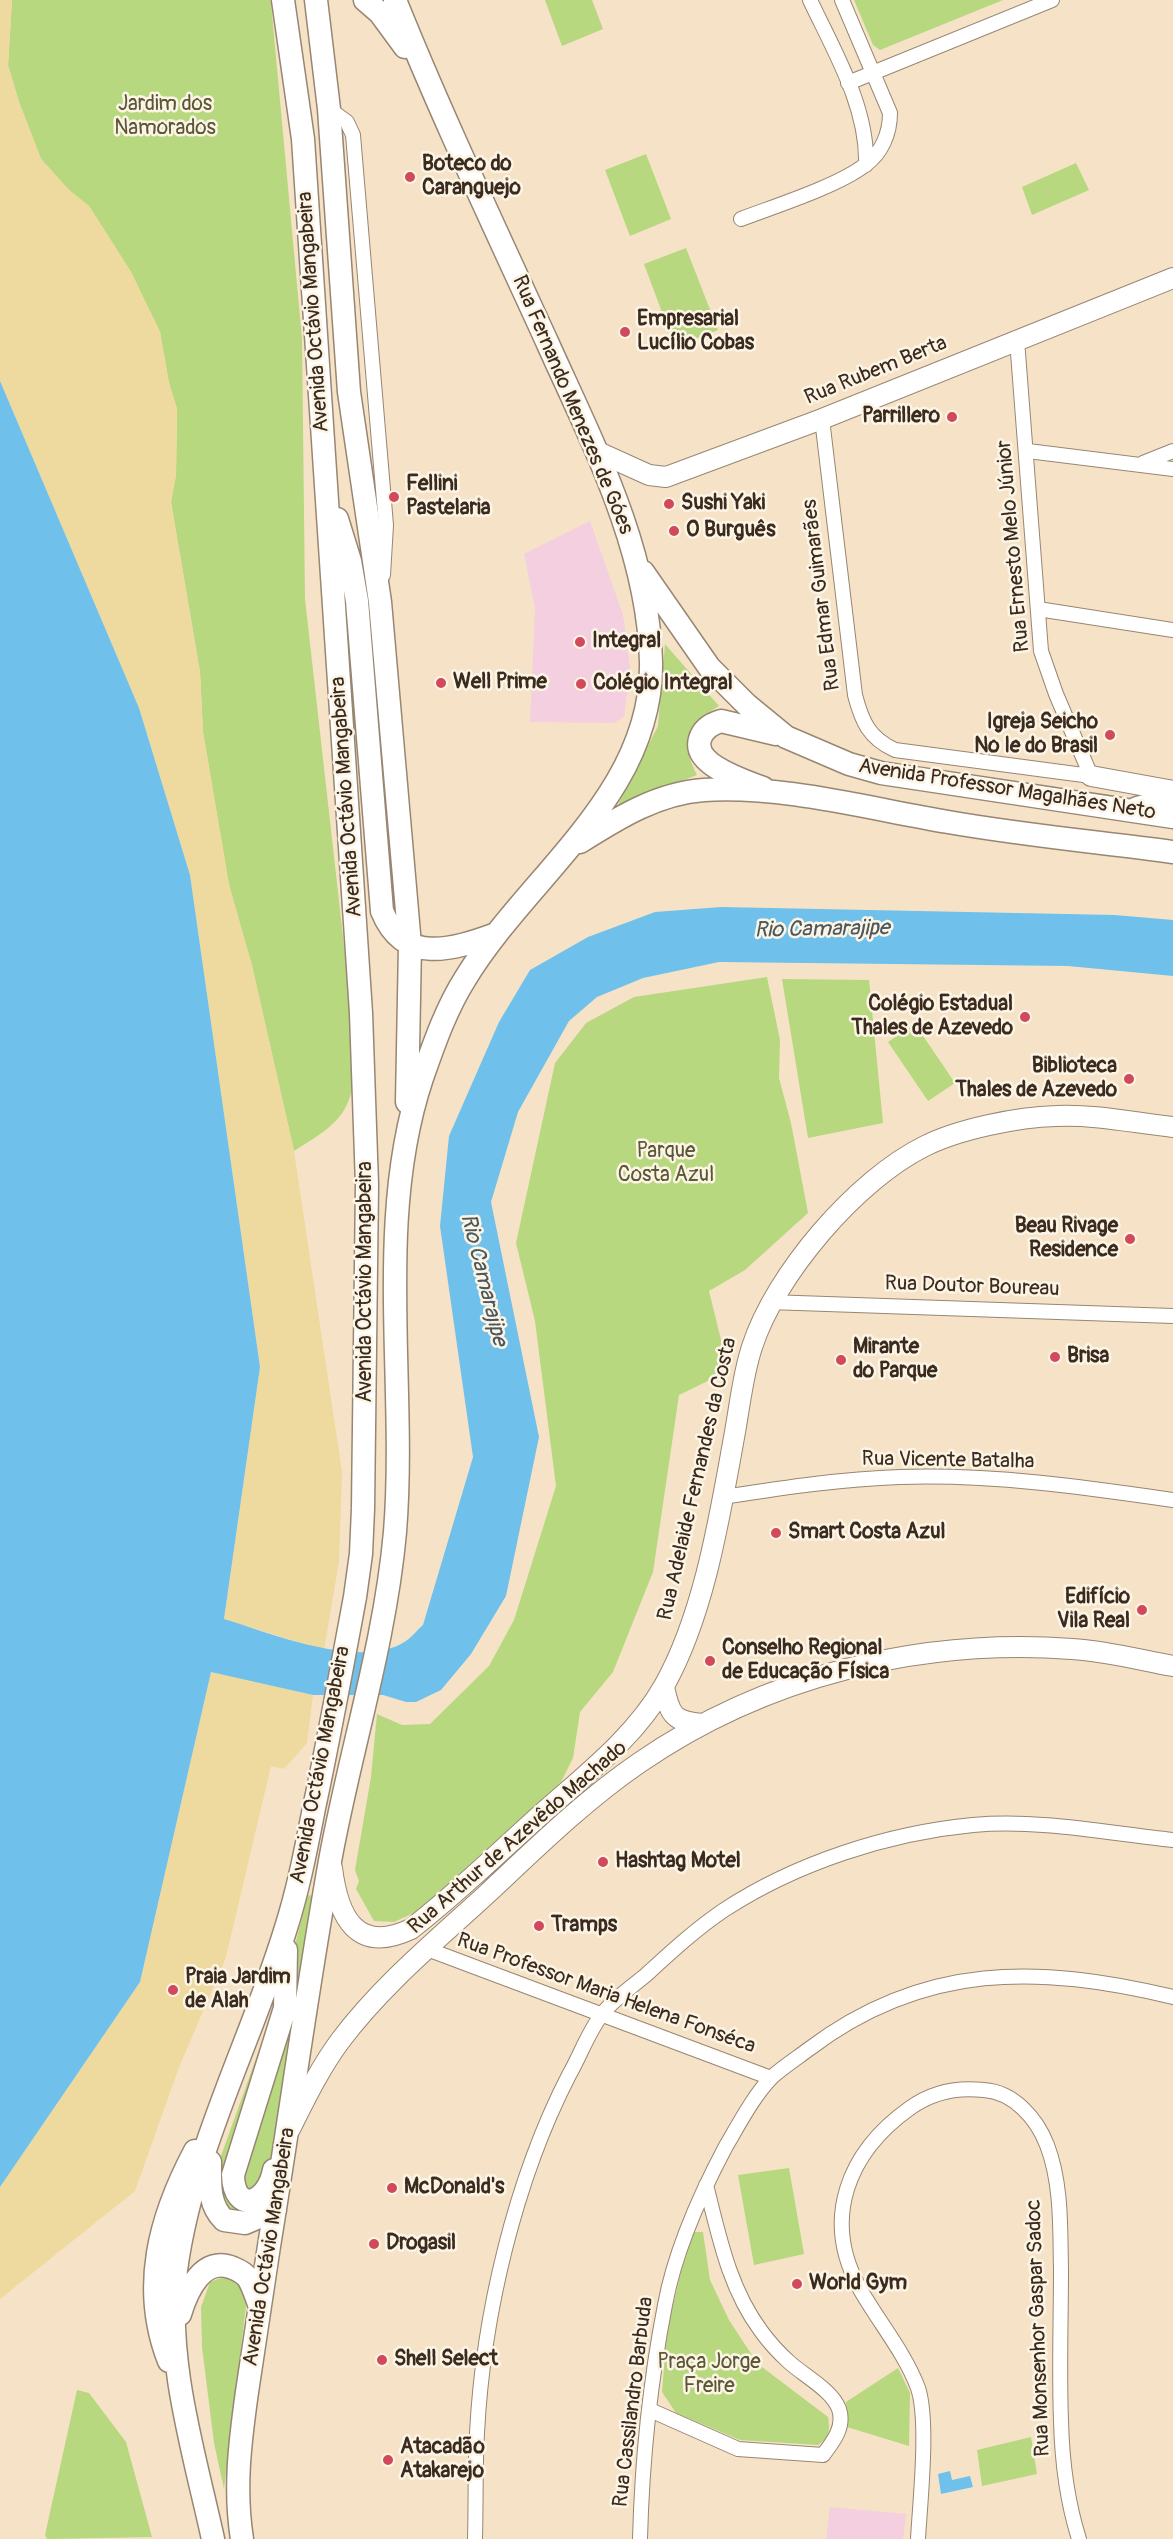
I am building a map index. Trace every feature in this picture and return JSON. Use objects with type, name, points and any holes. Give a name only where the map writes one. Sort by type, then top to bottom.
[{"type":"main road","name":"Avenida Octávio Mangabeira","points":[[213,2539],[179,2386],[176,2270],[184,2229],[214,2122],[286,1930],[331,1728],[361,1554],[363,1509],[367,1174],[361,1013],[303,139],[283,0]]},
{"type":"main road","points":[[365,0],[380,13],[426,78]]},
{"type":"main road","name":"Rua Fernando Menezes de Góes","points":[[395,0],[426,78],[596,451],[639,566],[651,662],[646,709],[640,730],[619,777],[571,848]]},
{"type":"main road","name":"Avenida Octávio Mangabeira","points":[[242,2539],[236,2486],[259,2304],[331,1857],[387,1604],[398,1467],[397,1205],[406,1137],[410,945],[380,602],[349,392],[320,2]]},
{"type":"main road","points":[[293,68],[303,30],[320,2]]},
{"type":"main road","points":[[325,480],[350,561],[357,601],[382,911],[387,925],[410,945],[422,948],[454,948],[496,934]]},
{"type":"main road","name":"Avenida Professor Magalhães Neto","points":[[639,566],[715,675],[786,737],[849,764],[881,772],[1173,817]]},
{"type":"main road","points":[[778,794],[715,766],[699,751],[699,741],[704,731],[712,723],[720,721],[786,737]]},
{"type":"main road","name":"Avenida Professor Magalhães Neto","points":[[571,848],[612,822],[665,797],[704,790],[778,794],[949,822],[1173,852]]},
{"type":"main road","points":[[1128,810],[1173,798]]},
{"type":"main road","name":"Avenida Octávio Mangabeira","points":[[406,1137],[423,1077],[448,1010],[464,979],[496,934],[571,848]]},
{"type":"main road","points":[[286,1930],[285,2008],[232,2175],[233,2189],[240,2197],[250,2201],[265,2194],[271,2184],[300,2006],[314,1966]]},
{"type":"main road","points":[[214,2122],[211,2197],[219,2215],[232,2223],[245,2223],[275,2210]]},
{"type":"main road","points":[[179,2386],[159,2327],[157,2246],[177,2188],[214,2122]]},
{"type":"main road","points":[[177,2340],[180,2314],[189,2291],[202,2272],[214,2266],[226,2265],[244,2274],[259,2304]]},
{"type":"street","points":[[810,0],[848,83],[865,136],[866,165]]},
{"type":"street","points":[[741,219],[849,175],[866,165],[880,150],[890,127],[890,113],[842,0]]},
{"type":"street","points":[[848,83],[1052,0]]},
{"type":"street","name":"Rua Rubem Berta","points":[[596,451],[649,475],[666,477],[822,419],[1173,278]]},
{"type":"street","name":"Rua Ernesto Melo Júnior","points":[[1017,340],[1028,451],[1041,651],[1047,671],[1091,776]]},
{"type":"street","name":"Rua Edmar Guimarães","points":[[822,419],[855,695],[864,725],[882,744],[895,750]]},
{"type":"street","points":[[1028,451],[1173,469]]},
{"type":"street","points":[[1141,464],[1173,451]]},
{"type":"street","points":[[1038,609],[1173,630]]},
{"type":"street","name":"Avenida Professor Magalhães Neto","points":[[895,750],[1091,776],[1173,791]]},
{"type":"street","name":"Rua Adelaide Fernandes da Costa","points":[[331,1857],[339,1904],[345,1918],[356,1930],[381,1939],[411,1929],[609,1753],[644,1714],[664,1687],[698,1602],[723,1497],[751,1349],[769,1302],[799,1258],[840,1212],[887,1171],[925,1146],[993,1124],[1057,1116],[1173,1127]]},
{"type":"street","name":"Rua Doutor Boureau","points":[[769,1302],[1173,1316]]},
{"type":"street","name":"Rua Vicente Batalha","points":[[723,1497],[826,1482],[902,1477],[996,1478],[1173,1500]]},
{"type":"street","name":"Rua Arthur de Azevêdo Machado","points":[[287,2134],[318,2074],[340,2042],[362,2014],[427,1949],[564,1825],[637,1764],[704,1724],[761,1695],[836,1670],[902,1656],[980,1648],[1073,1648],[1173,1666]]},
{"type":"street","points":[[664,1687],[668,1706],[675,1718],[686,1723],[704,1724]]},
{"type":"street","points":[[475,2539],[477,2431],[489,2332],[506,2243],[528,2170],[560,2094],[602,2014],[686,1938],[725,1910],[768,1885],[816,1864],[869,1847],[930,1830],[1020,1823],[1173,1840]]},
{"type":"street","name":"Rua Professor Maria Helena Fonséca","points":[[427,1949],[771,2078]]},
{"type":"street","name":"Rua Cassilandro Barbuda","points":[[640,2539],[642,2479],[665,2304],[684,2241],[706,2185],[736,2128],[771,2078],[835,2030],[892,2000],[943,1984],[993,1976],[1056,1977],[1114,1983],[1173,1997]]},
{"type":"street","name":"Rua Monsenhor Gaspar Sadoc","points":[[918,2539],[922,2406],[910,2373],[849,2268],[843,2244],[841,2217],[847,2187],[867,2149],[910,2108],[934,2095],[964,2088],[994,2090],[1017,2103],[1034,2121],[1047,2145],[1055,2176],[1060,2223],[1061,2422],[1064,2474],[1079,2539]]},
{"type":"street","points":[[650,2410],[738,2449],[785,2454],[823,2455],[835,2439],[840,2423],[840,2411],[834,2401],[786,2360],[761,2331],[740,2299],[725,2261],[706,2185]]},
{"type":"shaded area","name":"Integral","points":[[590,521],[623,615],[630,668],[624,717],[614,723],[530,722],[535,609],[524,554]]},
{"type":"shaded area","points":[[830,2507],[906,2514],[903,2539],[826,2539]]},
{"type":"green space","name":"Jardim dos Namorados","points":[[12,0],[270,0],[271,3],[302,339],[305,599],[356,1052],[352,1088],[343,1112],[324,1131],[294,1151],[252,966],[229,885],[203,732],[200,672],[171,502],[176,475],[177,409],[169,383],[160,332],[131,272],[89,206],[69,190],[41,159],[19,102],[8,65]]},
{"type":"green space","points":[[545,0],[592,0],[603,29],[562,46]]},
{"type":"green space","points":[[854,0],[1003,0],[880,50],[873,45]]},
{"type":"green space","points":[[646,154],[671,219],[630,236],[605,170]]},
{"type":"green space","points":[[1076,163],[1089,190],[1032,215],[1022,187]]},
{"type":"green space","points":[[686,248],[718,330],[675,347],[644,264]]},
{"type":"green space","points":[[665,644],[719,706],[693,727],[690,735],[689,753],[697,775],[618,805],[658,726]]},
{"type":"green space","name":"Parque Costa Azul","points":[[767,977],[780,1040],[779,1078],[791,1123],[808,1213],[745,1270],[709,1291],[725,1356],[720,1375],[679,1395],[653,1572],[613,1672],[580,1712],[573,1758],[561,1782],[418,1911],[394,1922],[374,1921],[356,1889],[359,1881],[355,1870],[371,1777],[377,1714],[402,1725],[430,1724],[489,1666],[514,1620],[556,1486],[535,1321],[516,1243],[555,1063],[586,1023],[634,997]]},
{"type":"green space","points":[[782,979],[869,980],[883,1123],[808,1138]]},
{"type":"green space","points":[[915,1024],[955,1083],[928,1101],[888,1042]]},
{"type":"green space","points":[[308,1895],[314,1896],[266,2194],[251,2211],[233,2216],[215,2188],[217,2167],[290,1964]]},
{"type":"green space","points":[[789,2168],[804,2254],[754,2265],[738,2175]]},
{"type":"green space","name":"Praça Jorge Freire","points":[[694,2232],[703,2232],[710,2280],[729,2320],[758,2364],[828,2417],[828,2433],[818,2445],[740,2440],[676,2413],[662,2392],[667,2330],[682,2268]]},
{"type":"green space","points":[[226,2276],[236,2280],[247,2298],[224,2489],[214,2443],[202,2347],[201,2307],[210,2282]]},
{"type":"green space","points":[[898,2368],[910,2393],[909,2446],[847,2427],[846,2402]]},
{"type":"green space","points":[[77,2390],[89,2393],[126,2442],[152,2537],[47,2539],[45,2535]]},
{"type":"green space","points":[[1031,2437],[1037,2474],[982,2486],[977,2450]]},
{"type":"sand","points":[[0,0],[12,0],[8,65],[19,102],[41,159],[69,190],[89,206],[131,272],[160,332],[169,383],[177,409],[176,475],[171,502],[200,672],[203,732],[229,885],[252,965],[294,1151],[342,1472],[339,1562],[324,1650],[224,1619],[260,1367],[190,875],[139,708],[0,381]]},
{"type":"sand","name":"Praia Jardim de Alah","points":[[211,1671],[313,1695],[307,1743],[284,1769],[271,1766],[226,1957],[178,2070],[135,2191],[0,2299],[0,2187],[140,1982]]},
{"type":"water","name":"Rio Camarajipe","points":[[0,381],[139,708],[190,875],[260,1367],[224,1619],[290,1640],[341,1651],[365,1652],[387,1649],[406,1641],[423,1625],[473,1457],[440,1226],[449,1136],[499,1022],[530,970],[588,937],[655,912],[721,907],[1115,915],[1173,920],[1173,976],[1068,966],[719,962],[643,978],[597,997],[569,1021],[518,1112],[491,1202],[539,1437],[506,1596],[471,1654],[441,1690],[416,1702],[406,1702],[383,1695],[313,1695],[211,1672],[140,1982],[0,2187]]},
{"type":"water","points":[[950,2471],[952,2480],[970,2476],[973,2487],[941,2494],[938,2474]]},
{"type":"place","name":"Boteco do Caranguejo","points":[[410,177]]},
{"type":"place","name":"Empresarial Lucílio Cobas","points":[[625,332]]},
{"type":"place","name":"Parrillero","points":[[952,417]]},
{"type":"place","name":"Fellini Pastelaria","points":[[394,497]]},
{"type":"place","name":"Sushi Yaki","points":[[669,504]]},
{"type":"place","name":"O Burguês","points":[[674,531]]},
{"type":"place","name":"Integral","points":[[580,642]]},
{"type":"place","name":"Well Prime","points":[[441,683]]},
{"type":"place","name":"Colégio Integral","points":[[581,684]]},
{"type":"place","name":"Igreja Seicho No Ie do Brasil","points":[[1110,735]]},
{"type":"place","name":"Colégio Estadual Thales de Azevedo","points":[[1025,1017]]},
{"type":"place","name":"Biblioteca Thales de Azevedo","points":[[1129,1079]]},
{"type":"place","name":"Beau Rivage Residence","points":[[1130,1239]]},
{"type":"place","name":"Brisa","points":[[1055,1357]]},
{"type":"place","name":"Mirante do Parque","points":[[841,1360]]},
{"type":"place","name":"Smart Costa Azul","points":[[776,1533]]},
{"type":"place","name":"Edifício Vila Real","points":[[1142,1610]]},
{"type":"place","name":"Conselho Regional de Educação Física","points":[[710,1661]]},
{"type":"place","name":"Hashtag Motel","points":[[603,1862]]},
{"type":"place","name":"Tramps","points":[[539,1926]]},
{"type":"place","name":"Praia Jardim de Alah","points":[[173,1990]]},
{"type":"place","name":"McDonald's","points":[[392,2188]]},
{"type":"place","name":"Drogasil","points":[[374,2244]]},
{"type":"place","name":"World Gym","points":[[797,2284]]},
{"type":"place","name":"Shell Select","points":[[382,2360]]},
{"type":"place","name":"Atacadão Atakarejo","points":[[388,2460]]}]
